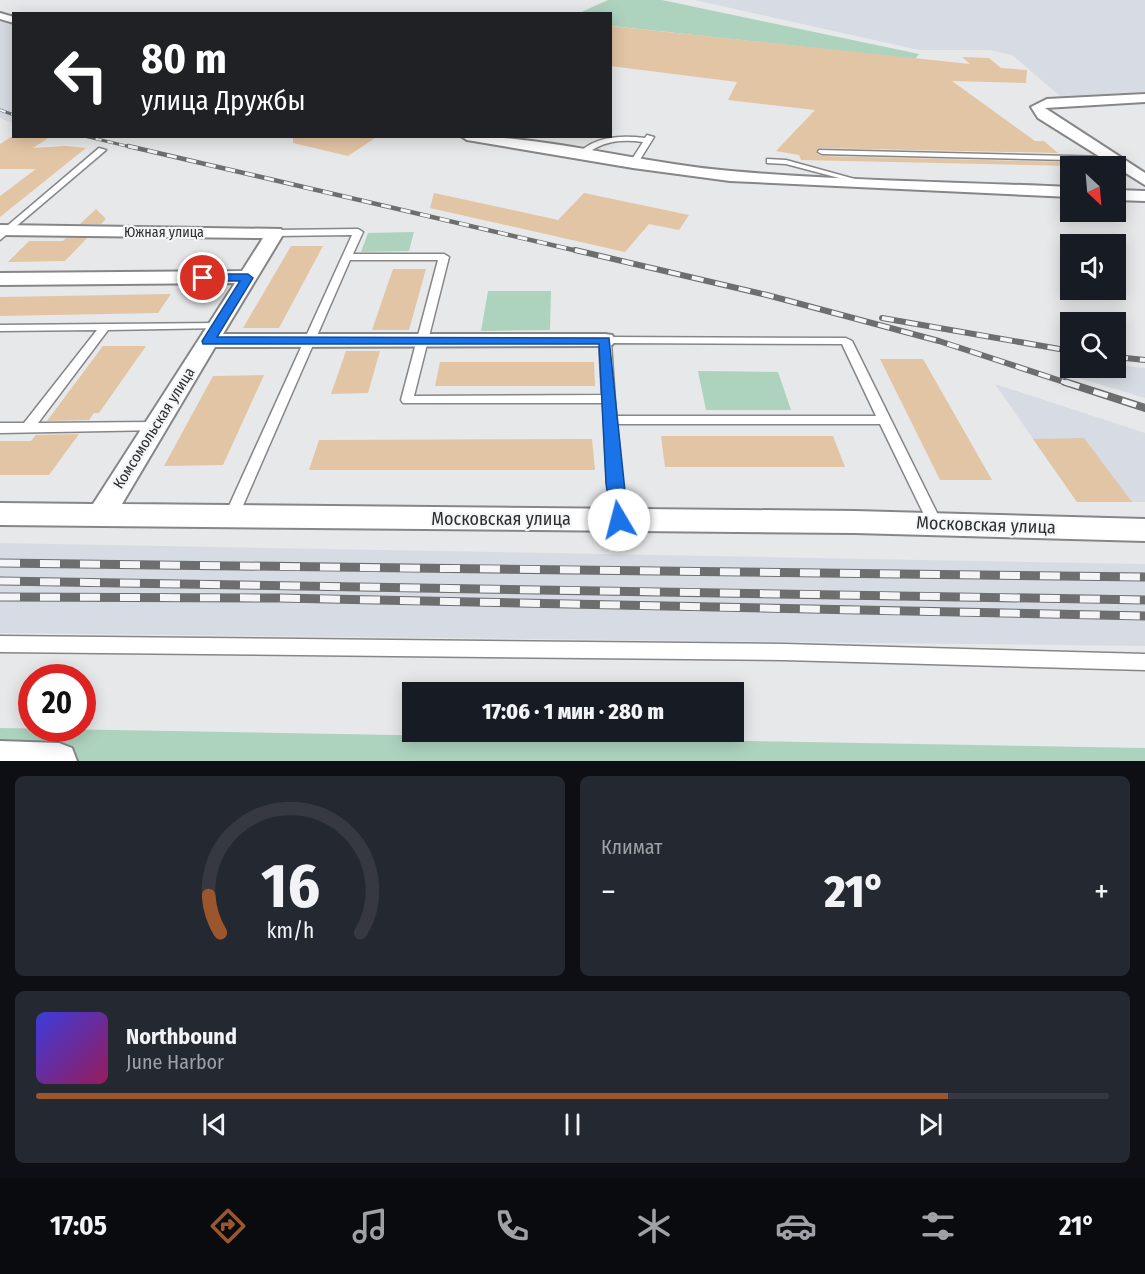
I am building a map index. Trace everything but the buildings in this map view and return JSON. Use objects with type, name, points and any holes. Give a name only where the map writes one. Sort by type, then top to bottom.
[{"type":"street","points":[[1109,156],[1043,115],[1037,107],[1047,103],[1145,98]]},
{"type":"street","points":[[479,138],[633,164],[730,176],[1060,191]]},
{"type":"street","points":[[1126,167],[1145,180]]},
{"type":"street","points":[[1126,195],[1145,196]]},
{"type":"street","name":"Южная улица","points":[[3,232],[275,232]]},
{"type":"street","points":[[0,279],[248,278],[275,232]]},
{"type":"street","name":"Комсомольская улица","points":[[101,515],[248,278]]},
{"type":"street","points":[[213,334],[309,341],[605,340]]},
{"type":"street","name":"Московская улица","points":[[0,514],[935,524],[1145,530]]},
{"type":"street","points":[[0,759],[58,761]]},
{"type":"lane","points":[[580,155],[589,146],[618,137],[650,138],[633,164]]},
{"type":"lane","points":[[3,232],[102,150]]},
{"type":"lane","points":[[822,153],[1060,158]]},
{"type":"lane","points":[[770,161],[786,162],[858,181]]},
{"type":"lane","points":[[231,517],[358,232],[275,232]]},
{"type":"lane","points":[[347,257],[444,257],[407,400],[609,399]]},
{"type":"lane","points":[[27,428],[105,327]]},
{"type":"lane","points":[[0,328],[105,327],[213,334]]},
{"type":"lane","points":[[619,520],[605,340],[846,341],[935,524]]},
{"type":"lane","points":[[610,420],[884,420]]},
{"type":"lane","points":[[0,428],[155,427]]},
{"type":"lane","points":[[0,644],[784,652],[1145,662]]},
{"type":"shaded area","points":[[695,0],[1145,0],[1145,92],[1060,96],[1012,55],[989,50],[919,50]]},
{"type":"shaded area","points":[[0,21],[12,25],[12,123],[0,118]]},
{"type":"shaded area","points":[[1126,366],[1145,368],[1145,398],[1079,378],[1126,378]]},
{"type":"shaded area","points":[[995,384],[1145,433],[1145,502],[1077,502]]},
{"type":"shaded area","points":[[0,543],[1145,564],[1145,646],[0,633]]},
{"type":"green space","points":[[608,0],[662,0],[919,54],[915,59],[612,26],[612,12],[581,12]]},
{"type":"green space","points":[[414,232],[409,251],[361,252],[368,233]]},
{"type":"green space","points":[[488,291],[551,291],[550,330],[481,331]]},
{"type":"green space","points":[[698,371],[778,372],[791,410],[706,410]]},
{"type":"green space","points":[[0,728],[18,728],[18,742],[96,742],[96,730],[402,735],[402,742],[744,741],[1145,748],[1145,761],[0,761]]},
{"type":"railway","points":[[0,110],[12,114]]},
{"type":"railway","points":[[92,138],[135,148]]},
{"type":"railway","points":[[128,146],[582,252]]},
{"type":"railway","points":[[575,250],[767,295],[939,341],[1070,384]]},
{"type":"railway","points":[[882,318],[1060,349]]},
{"type":"railway","points":[[1126,358],[1145,360]]},
{"type":"railway","points":[[1065,382],[1145,408]]},
{"type":"railway","points":[[0,563],[1145,577]]},
{"type":"railway","points":[[0,581],[1145,600]]},
{"type":"railway","points":[[0,597],[279,598],[1145,616]]},
{"type":"route","points":[[203,278],[248,278],[208,341],[605,340],[614,483],[619,520]]}]
